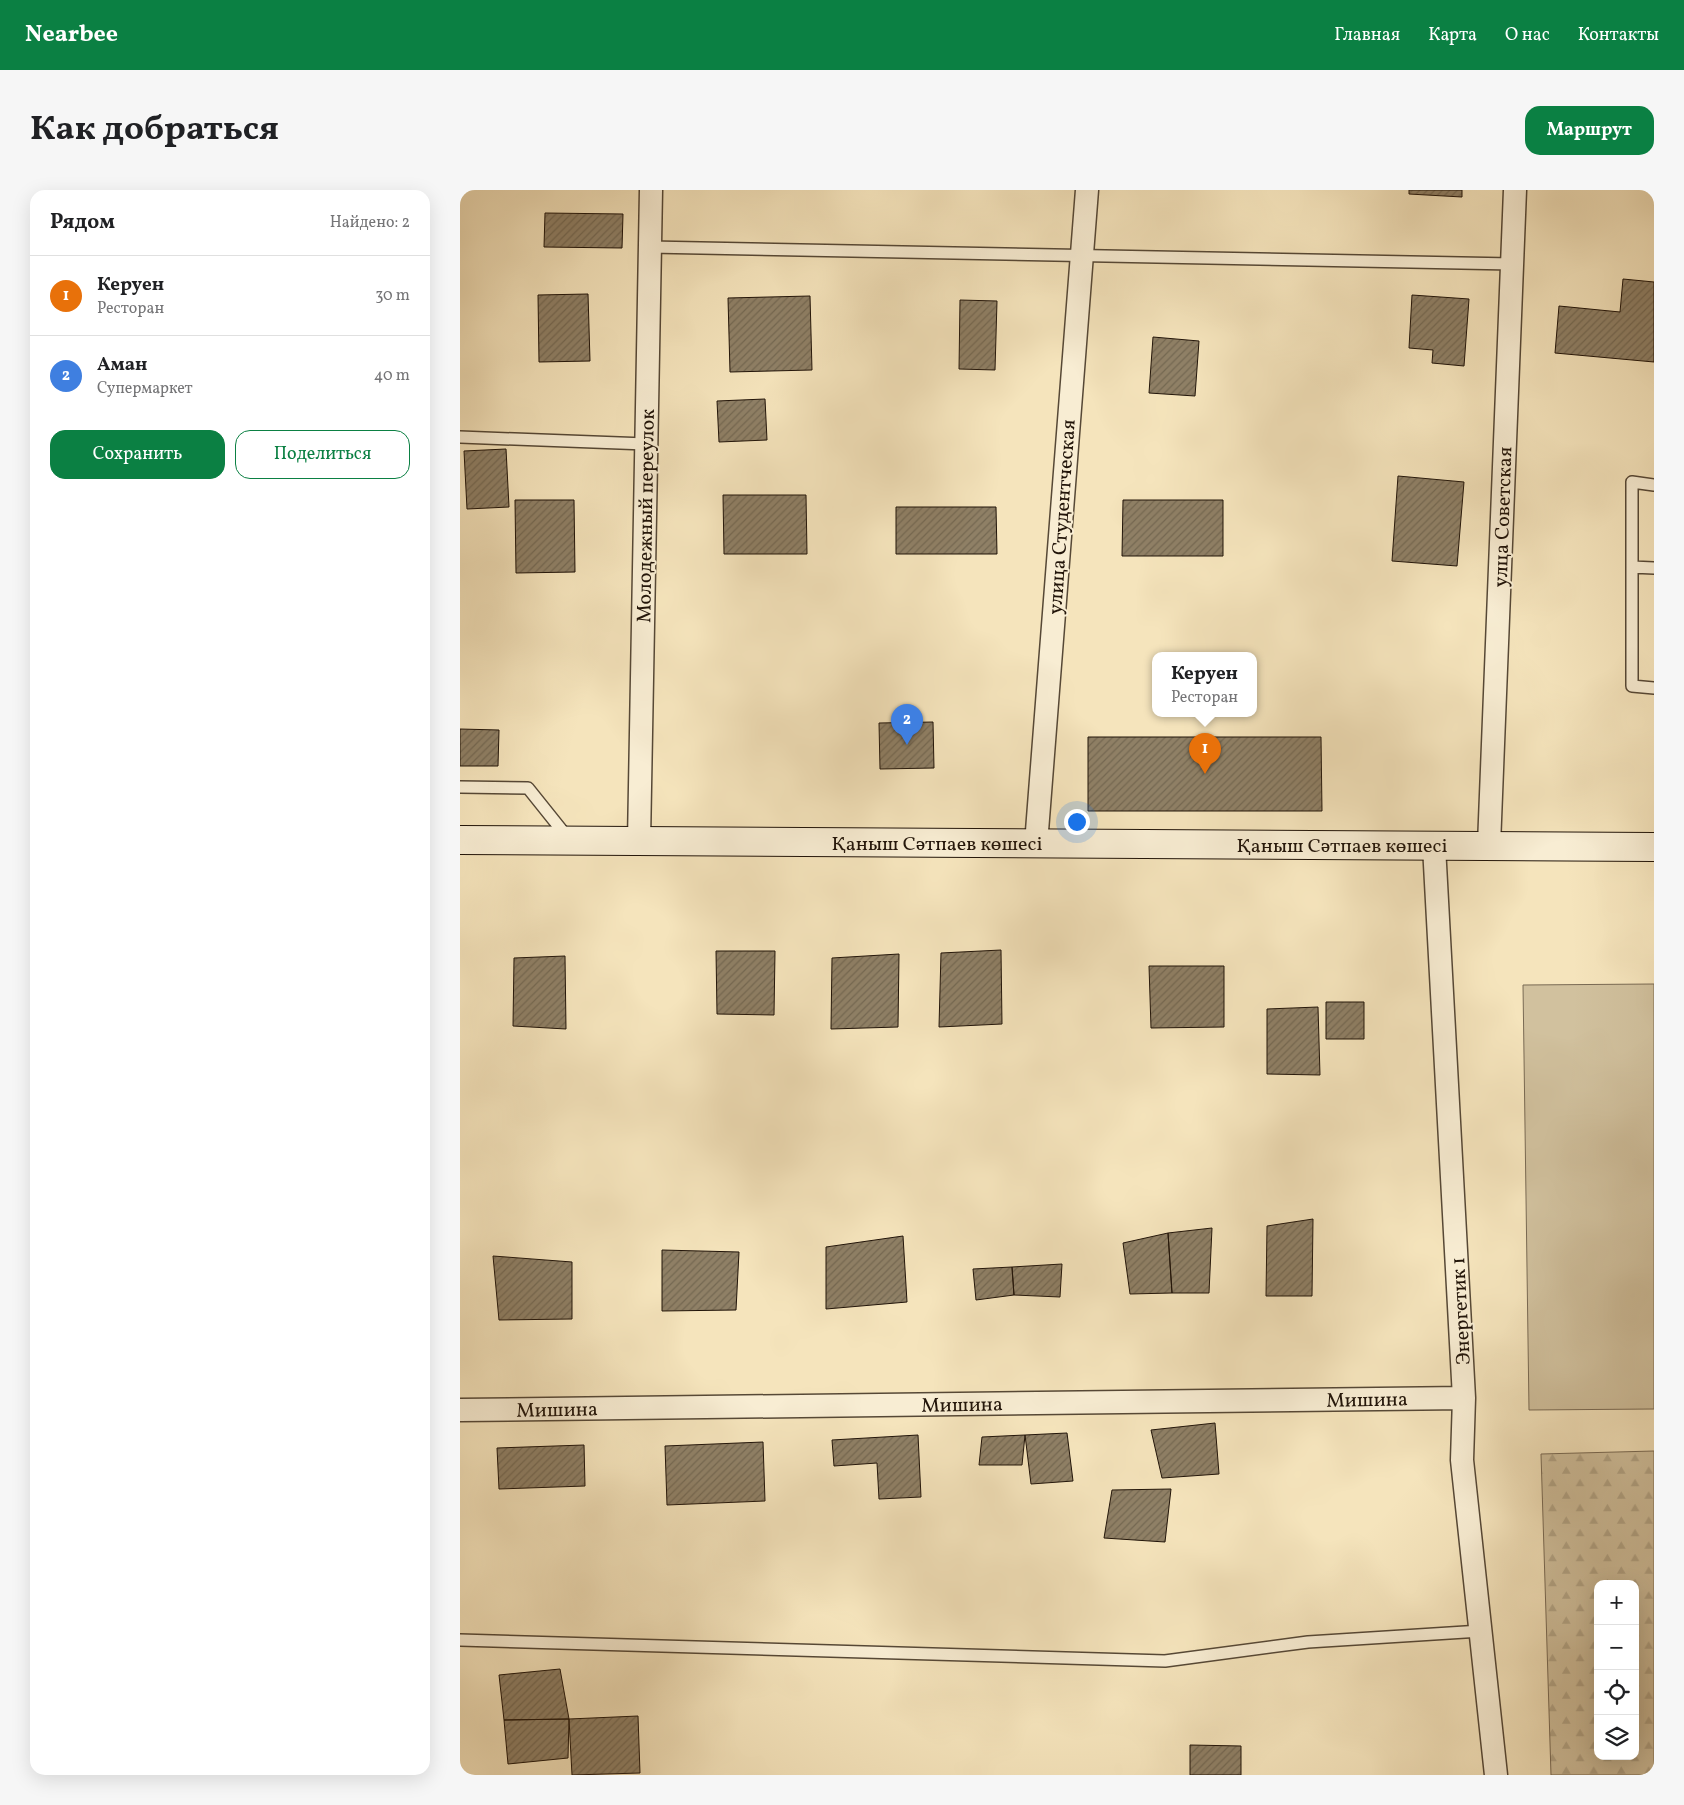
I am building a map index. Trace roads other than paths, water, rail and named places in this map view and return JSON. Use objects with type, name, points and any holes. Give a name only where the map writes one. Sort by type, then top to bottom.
[{"type":"street","name":"Молодежный переулок","points":[[639,842],[651,190]]},
{"type":"street","name":"улица Студентческая","points":[[1036,844],[1087,190]]},
{"type":"street","name":"улца Советская","points":[[1489,845],[1515,190]]},
{"type":"street","name":"Қаныш Сәтпаев көшесі","points":[[460,840],[1654,847]]},
{"type":"street","name":"Энергетик 1","points":[[1434,846],[1464,1398],[1462,1460],[1496,1775]]},
{"type":"street","name":"Мишина","points":[[460,1410],[1464,1398]]},
{"type":"lane","points":[[650,247],[1512,264]]},
{"type":"lane","points":[[460,437],[646,444]]},
{"type":"lane","points":[[1654,485],[1632,482],[1632,686],[1654,688]]},
{"type":"lane","points":[[1632,567],[1654,568]]},
{"type":"lane","points":[[460,787],[528,788],[570,841]]},
{"type":"lane","points":[[460,1640],[1164,1661],[1308,1642],[1481,1631]]},
{"type":"place","name":"Аман","points":[[907,745]]},
{"type":"place","name":"Керуен","points":[[1205,774]]}]
